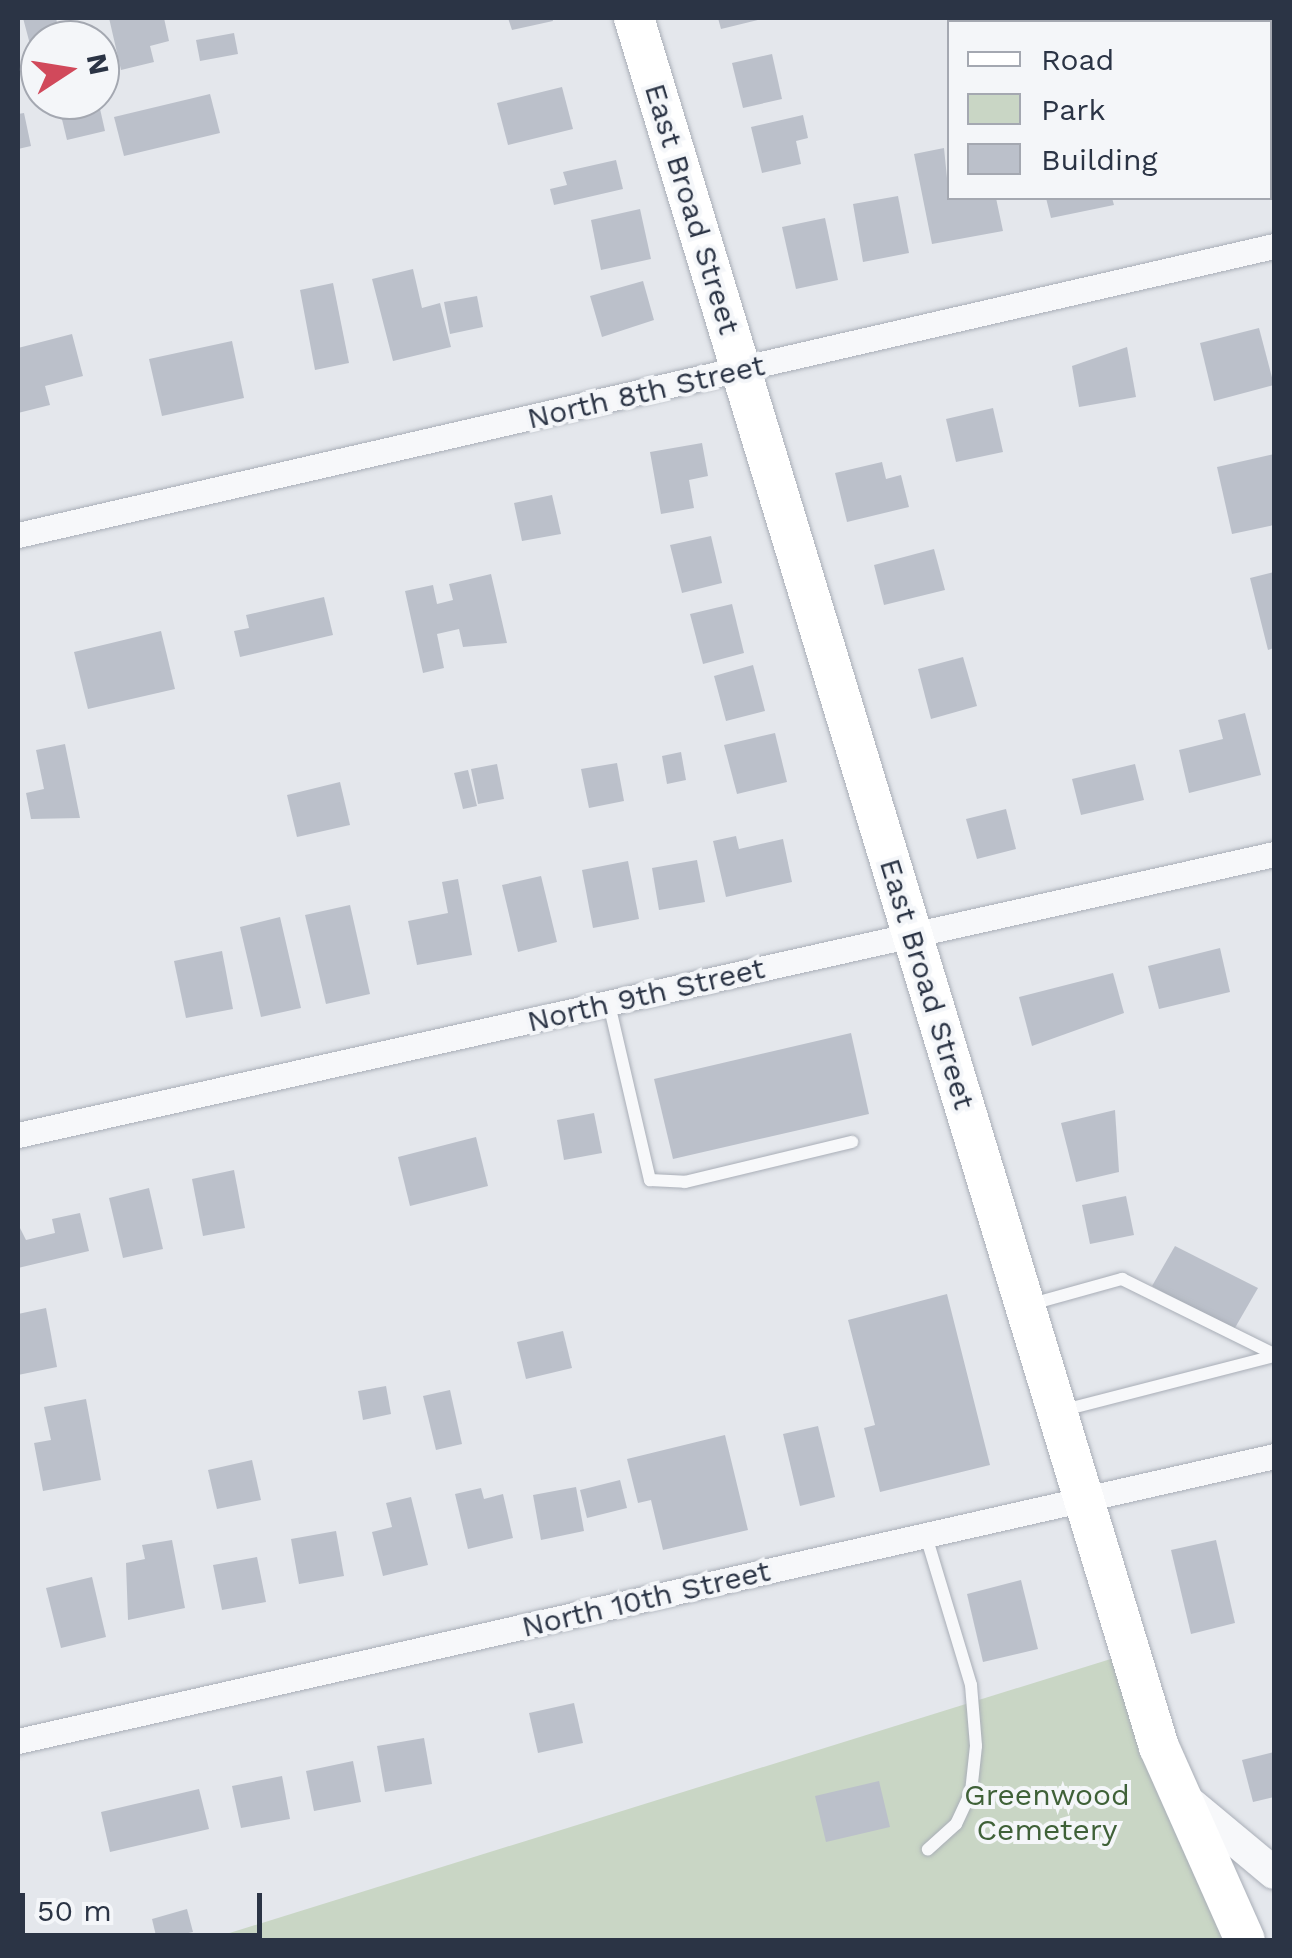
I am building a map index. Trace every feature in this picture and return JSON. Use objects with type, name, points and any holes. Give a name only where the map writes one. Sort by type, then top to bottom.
[{"type":"main road","name":"East Broad Street","points":[[634,18],[1174,1789],[1245,1940]]},
{"type":"street","name":"North 8th Street","points":[[18,535],[1274,246]]},
{"type":"street","name":"North 9th Street","points":[[18,1135],[1274,854]]},
{"type":"street","name":"North 10th Street","points":[[18,1741],[1274,1456]]},
{"type":"street","points":[[1174,1789],[1274,1874]]},
{"type":"lane","points":[[608,1004],[650,1180],[685,1182],[852,1142]]},
{"type":"lane","points":[[1024,1306],[1122,1279],[1274,1355]]},
{"type":"lane","points":[[1057,1412],[1274,1355]]},
{"type":"lane","points":[[926,1536],[971,1686],[976,1746],[971,1792],[956,1824],[928,1849]]},
{"type":"green space","name":"Greenwood Cemetery","points":[[1130,1653],[1245,1940],[207,1940]]},
{"type":"building","points":[[23,18],[56,20],[24,20]]},
{"type":"building","points":[[164,18],[169,41],[150,46],[154,62],[121,70],[120,20],[109,20]]},
{"type":"building","points":[[508,18],[552,18],[553,21],[512,30]]},
{"type":"building","points":[[718,18],[762,18],[762,19],[721,29]]},
{"type":"building","points":[[1105,18],[1166,20],[1106,20]]},
{"type":"building","points":[[234,33],[238,54],[200,61],[196,40]]},
{"type":"building","points":[[772,54],[782,99],[743,108],[732,63]]},
{"type":"building","points":[[562,87],[573,129],[508,145],[497,103]]},
{"type":"building","points":[[210,94],[220,133],[124,156],[115,120],[120,120],[120,116]]},
{"type":"building","points":[[18,114],[20,120],[25,120],[31,146],[18,149]]},
{"type":"building","points":[[803,115],[808,138],[796,141],[801,164],[762,173],[751,127]]},
{"type":"building","points":[[62,120],[103,120],[105,131],[67,140]]},
{"type":"building","points":[[944,148],[947,200],[996,200],[1003,231],[932,244],[914,154]]},
{"type":"building","points":[[616,160],[623,189],[554,205],[550,189],[567,185],[563,172]]},
{"type":"building","points":[[898,196],[909,253],[863,262],[853,204]]},
{"type":"building","points":[[1046,200],[1113,200],[1114,205],[1051,218]]},
{"type":"building","points":[[640,209],[651,259],[601,270],[591,220]]},
{"type":"building","points":[[825,218],[838,280],[796,289],[782,227]]},
{"type":"building","points":[[413,269],[422,308],[440,303],[451,347],[393,361],[372,279]]},
{"type":"building","points":[[643,281],[654,320],[602,337],[590,296]]},
{"type":"building","points":[[333,283],[349,363],[315,370],[300,290]]},
{"type":"building","points":[[477,296],[483,327],[450,334],[444,302]]},
{"type":"building","points":[[1259,328],[1274,385],[1214,401],[1200,343]]},
{"type":"building","points":[[72,334],[83,376],[45,386],[50,405],[18,413],[18,348]]},
{"type":"building","points":[[232,341],[244,398],[162,416],[149,359]]},
{"type":"building","points":[[1127,347],[1136,397],[1079,407],[1072,366]]},
{"type":"building","points":[[993,408],[1003,452],[956,462],[946,419]]},
{"type":"building","points":[[702,443],[708,476],[689,480],[694,508],[661,514],[650,452]]},
{"type":"building","points":[[1274,454],[1274,525],[1232,534],[1217,467]]},
{"type":"building","points":[[882,462],[886,479],[901,475],[909,507],[847,522],[835,473]]},
{"type":"building","points":[[552,495],[561,534],[522,541],[514,503]]},
{"type":"building","points":[[711,536],[722,583],[682,593],[670,545]]},
{"type":"building","points":[[934,549],[945,590],[884,605],[874,565]]},
{"type":"building","points":[[1274,572],[1274,648],[1268,650],[1250,578]]},
{"type":"building","points":[[491,574],[507,643],[463,647],[459,629],[437,634],[444,668],[423,673],[405,591],[433,585],[437,604],[453,600],[449,584]]},
{"type":"building","points":[[324,597],[333,635],[240,657],[234,631],[249,628],[246,615]]},
{"type":"building","points":[[732,604],[744,653],[703,664],[690,614]]},
{"type":"building","points":[[161,631],[175,689],[88,709],[74,652]]},
{"type":"building","points":[[963,657],[977,706],[931,719],[918,669]]},
{"type":"building","points":[[753,665],[765,711],[726,721],[714,676]]},
{"type":"building","points":[[1245,713],[1261,775],[1189,793],[1179,750],[1223,739],[1218,720]]},
{"type":"building","points":[[775,733],[787,782],[737,794],[724,745]]},
{"type":"building","points":[[65,744],[80,818],[31,819],[26,793],[44,789],[36,750]]},
{"type":"building","points":[[681,752],[686,780],[667,784],[662,756]]},
{"type":"building","points":[[617,763],[624,801],[589,808],[581,769]]},
{"type":"building","points":[[497,764],[504,799],[478,804],[471,769]]},
{"type":"building","points":[[1135,764],[1144,800],[1081,815],[1072,779]]},
{"type":"building","points":[[468,770],[477,806],[463,809],[454,773]]},
{"type":"building","points":[[340,782],[350,825],[297,837],[287,795]]},
{"type":"building","points":[[1006,809],[1016,849],[977,859],[966,819]]},
{"type":"building","points":[[736,836],[739,849],[783,839],[792,882],[726,897],[713,841]]},
{"type":"building","points":[[697,860],[705,902],[659,910],[652,868]]},
{"type":"building","points":[[628,861],[639,919],[593,928],[582,870]]},
{"type":"building","points":[[541,876],[557,942],[518,952],[502,885]]},
{"type":"building","points":[[458,879],[472,955],[417,965],[408,921],[448,913],[442,882]]},
{"type":"building","points":[[350,905],[370,994],[326,1004],[305,915]]},
{"type":"building","points":[[280,917],[301,1008],[261,1017],[240,927]]},
{"type":"building","points":[[1220,948],[1230,992],[1159,1009],[1148,966]]},
{"type":"building","points":[[222,951],[233,1009],[186,1018],[174,961]]},
{"type":"building","points":[[1113,973],[1124,1013],[1032,1046],[1019,997]]},
{"type":"building","points":[[851,1033],[869,1114],[673,1159],[654,1079]]},
{"type":"building","points":[[1115,1110],[1119,1172],[1076,1182],[1061,1123]]},
{"type":"building","points":[[594,1113],[602,1153],[564,1160],[557,1120]]},
{"type":"building","points":[[476,1137],[488,1186],[410,1206],[398,1157]]},
{"type":"building","points":[[234,1170],[245,1228],[203,1236],[192,1179]]},
{"type":"building","points":[[149,1188],[163,1249],[123,1258],[109,1198]]},
{"type":"building","points":[[1126,1196],[1134,1235],[1090,1244],[1082,1205]]},
{"type":"building","points":[[80,1213],[89,1251],[18,1268],[18,1224],[26,1240],[55,1233],[52,1219]]},
{"type":"building","points":[[1175,1246],[1258,1288],[1232,1333],[1152,1286]]},
{"type":"building","points":[[947,1294],[990,1465],[880,1492],[864,1428],[875,1425],[848,1320]]},
{"type":"building","points":[[46,1308],[57,1367],[18,1375],[18,1314]]},
{"type":"building","points":[[563,1331],[572,1368],[526,1379],[517,1342]]},
{"type":"building","points":[[386,1386],[391,1414],[363,1420],[358,1391]]},
{"type":"building","points":[[450,1390],[462,1444],[436,1450],[423,1396]]},
{"type":"building","points":[[86,1399],[101,1480],[43,1491],[34,1443],[51,1440],[44,1407]]},
{"type":"building","points":[[818,1426],[835,1497],[800,1506],[783,1434]]},
{"type":"building","points":[[725,1435],[748,1530],[663,1550],[651,1500],[638,1503],[627,1459]]},
{"type":"building","points":[[252,1460],[261,1500],[217,1509],[208,1470]]},
{"type":"building","points":[[620,1480],[627,1508],[587,1518],[580,1490]]},
{"type":"building","points":[[576,1487],[584,1531],[541,1540],[533,1495]]},
{"type":"building","points":[[481,1488],[484,1499],[503,1494],[513,1538],[468,1549],[455,1494]]},
{"type":"building","points":[[411,1497],[428,1565],[383,1576],[372,1532],[392,1527],[386,1503]]},
{"type":"building","points":[[336,1531],[344,1576],[299,1584],[291,1539]]},
{"type":"building","points":[[172,1540],[185,1608],[128,1620],[126,1563],[145,1559],[142,1545]]},
{"type":"building","points":[[1216,1540],[1235,1623],[1191,1634],[1171,1550]]},
{"type":"building","points":[[257,1557],[266,1602],[222,1610],[213,1565]]},
{"type":"building","points":[[92,1577],[106,1637],[61,1648],[46,1588]]},
{"type":"building","points":[[1021,1580],[1038,1649],[983,1662],[967,1594]]},
{"type":"building","points":[[574,1703],[583,1743],[538,1753],[529,1713]]},
{"type":"building","points":[[424,1738],[432,1784],[385,1792],[377,1746]]},
{"type":"building","points":[[1274,1752],[1274,1797],[1253,1802],[1242,1760]]},
{"type":"building","points":[[353,1761],[361,1802],[314,1811],[306,1771]]},
{"type":"building","points":[[282,1776],[290,1819],[241,1828],[232,1786]]},
{"type":"building","points":[[879,1781],[890,1827],[826,1842],[815,1796]]},
{"type":"building","points":[[199,1789],[209,1829],[110,1852],[101,1812]]},
{"type":"building","points":[[187,1909],[193,1932],[157,1940],[152,1919]]}]
